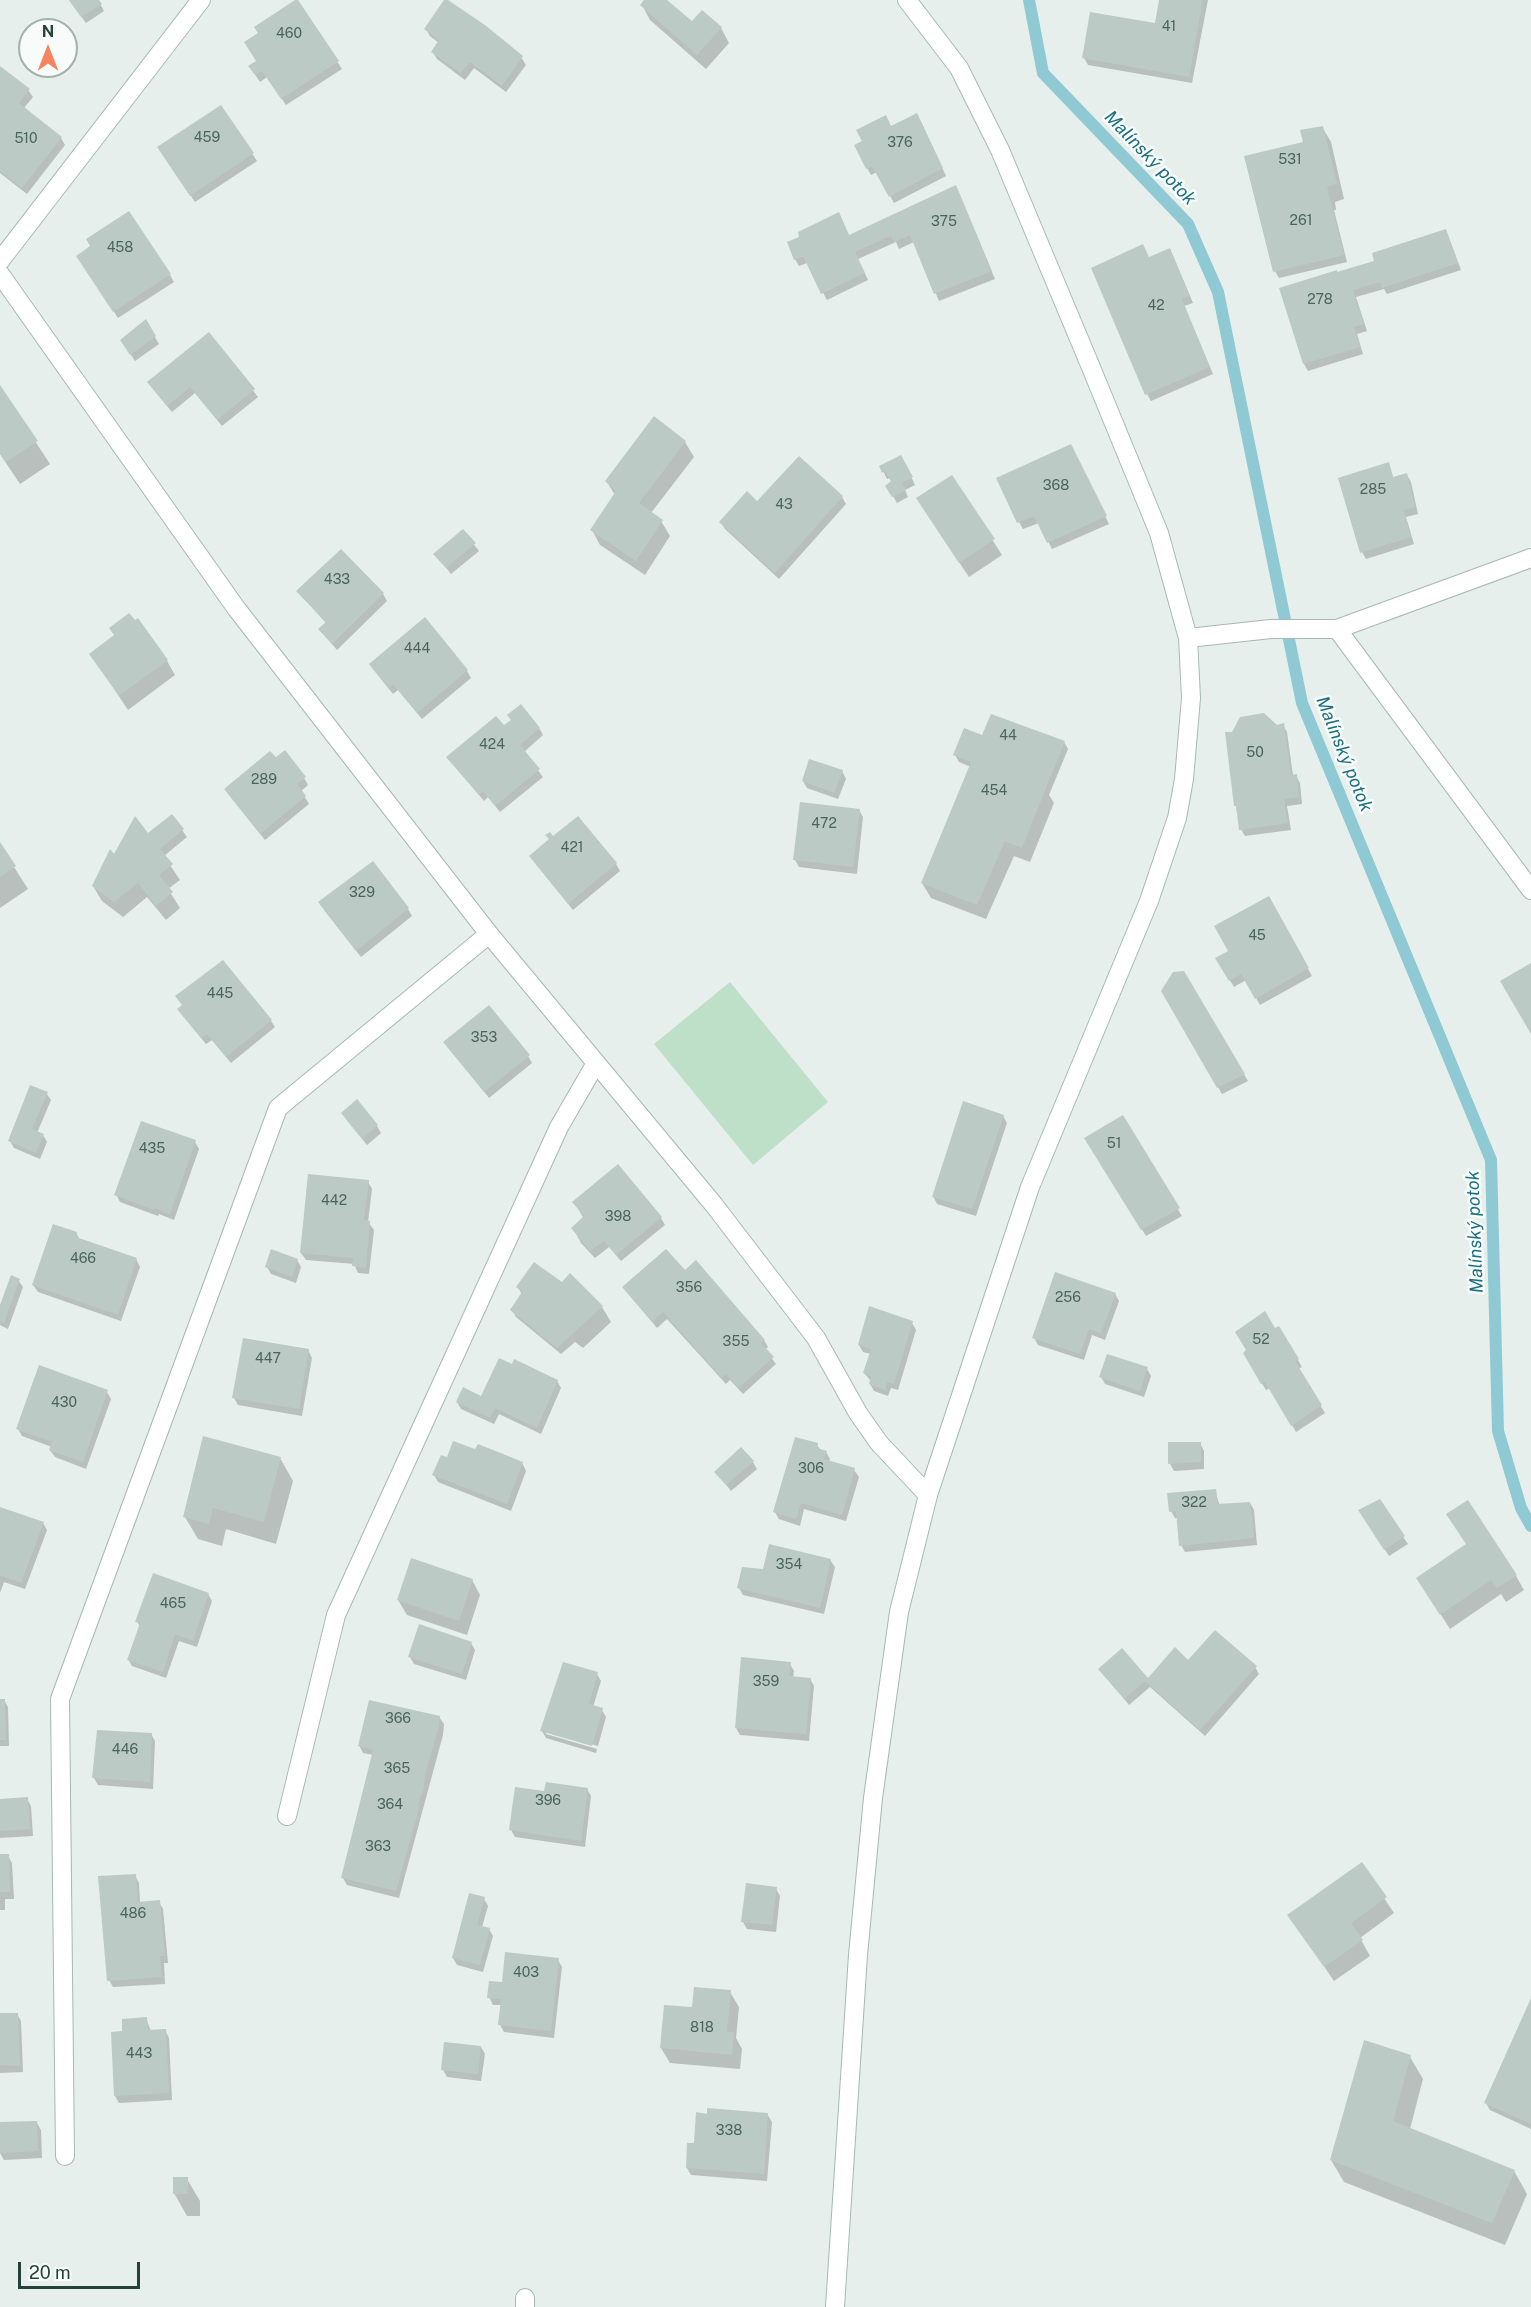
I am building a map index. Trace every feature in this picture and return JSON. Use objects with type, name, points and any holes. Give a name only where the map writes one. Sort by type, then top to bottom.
[{"type":"street","points":[[0,261],[201,0]]},
{"type":"street","points":[[835,2307],[858,1955],[873,1798],[899,1612],[928,1495],[1030,1187],[1149,901],[1177,818],[1184,779],[1191,698],[1188,638],[1159,533],[1000,150],[959,68],[907,0]]},
{"type":"street","points":[[0,274],[236,608],[489,934],[714,1205],[816,1338],[858,1413],[879,1443],[928,1495]]},
{"type":"street","points":[[1188,638],[1271,628],[1337,629],[1531,558]]},
{"type":"street","points":[[1337,629],[1531,890]]},
{"type":"street","points":[[65,2156],[60,1699],[279,1108],[489,934]]},
{"type":"street","points":[[287,1816],[336,1616],[559,1127],[596,1063]]},
{"type":"green space","points":[[730,982],[828,1102],[753,1165],[654,1044]]},
{"type":"building","points":[[69,0],[99,0],[102,4],[81,17]]},
{"type":"building","points":[[298,0],[339,61],[281,99],[262,71],[255,75],[248,66],[256,61],[244,42],[258,33],[254,27]]},
{"type":"building","points":[[444,0],[448,0],[485,25],[523,56],[502,86],[470,62],[461,73],[431,52],[439,40],[424,29]]},
{"type":"building","points":[[644,0],[667,0],[692,21],[702,10],[722,27],[697,55],[640,5]]},
{"type":"building","points":[[1159,0],[1203,0],[1189,77],[1082,58],[1090,12],[1155,23]]},
{"type":"building","points":[[0,66],[30,89],[19,103],[62,137],[22,188],[0,171]]},
{"type":"building","points":[[221,105],[254,153],[190,196],[157,147]]},
{"type":"building","points":[[917,113],[943,168],[889,197],[872,166],[866,169],[854,145],[862,141],[856,130],[886,115],[891,126]]},
{"type":"building","points":[[1323,126],[1337,184],[1327,187],[1344,255],[1273,272],[1244,156],[1303,142],[1300,130]]},
{"type":"building","points":[[956,185],[992,271],[934,294],[910,235],[894,242],[890,236],[855,252],[865,273],[821,294],[803,256],[794,260],[787,242],[799,237],[798,232],[839,212],[849,235]]},
{"type":"building","points":[[129,211],[171,274],[113,312],[76,256],[90,246],[86,239]]},
{"type":"building","points":[[1446,229],[1458,263],[1382,288],[1380,282],[1353,290],[1364,324],[1354,327],[1360,347],[1303,364],[1279,288],[1374,261],[1372,253]]},
{"type":"building","points":[[1143,244],[1149,257],[1170,248],[1190,296],[1182,299],[1210,367],[1145,395],[1091,268]]},
{"type":"building","points":[[146,319],[156,336],[130,355],[120,340]]},
{"type":"building","points":[[209,332],[255,389],[217,420],[190,387],[167,406],[147,382]]},
{"type":"building","points":[[0,385],[38,441],[6,462],[0,454]]},
{"type":"building","points":[[654,416],[686,441],[639,503],[663,520],[636,561],[590,530],[616,491],[605,481]]},
{"type":"building","points":[[1071,444],[1107,516],[1047,543],[1034,516],[1017,523],[996,478]]},
{"type":"building","points":[[901,455],[913,477],[902,483],[906,490],[892,497],[885,486],[891,481],[885,471],[882,473],[879,466]]},
{"type":"building","points":[[799,456],[843,496],[775,573],[719,522],[747,491],[757,501]]},
{"type":"building","points":[[1389,462],[1393,477],[1407,473],[1415,507],[1404,510],[1411,537],[1360,553],[1338,478]]},
{"type":"building","points":[[952,475],[995,539],[959,563],[916,498]]},
{"type":"building","points":[[463,529],[476,543],[446,568],[433,554]]},
{"type":"building","points":[[341,549],[384,593],[332,644],[318,629],[326,622],[296,591]]},
{"type":"building","points":[[129,613],[135,620],[138,618],[168,660],[119,696],[89,654],[114,635],[109,628]]},
{"type":"building","points":[[425,617],[468,670],[417,713],[393,684],[388,688],[369,664]]},
{"type":"building","points":[[521,704],[540,728],[520,745],[540,769],[495,806],[483,791],[479,795],[446,757],[496,716],[504,725],[511,720],[507,715]]},
{"type":"building","points":[[1264,713],[1277,725],[1284,723],[1291,775],[1297,774],[1299,797],[1284,799],[1288,823],[1239,830],[1225,732],[1232,732],[1240,717]]},
{"type":"building","points":[[991,714],[1065,741],[1022,848],[1005,841],[977,905],[921,883],[971,762],[953,755],[964,728],[982,735]]},
{"type":"building","points":[[285,750],[306,777],[297,784],[306,796],[260,834],[224,789],[270,751],[276,757]]},
{"type":"building","points":[[809,759],[843,770],[834,793],[802,781]]},
{"type":"building","points":[[800,802],[860,809],[853,867],[793,860]]},
{"type":"building","points":[[172,814],[184,829],[160,849],[173,864],[159,875],[173,892],[156,906],[138,883],[114,902],[92,886],[110,849],[114,854],[135,816],[148,833]]},
{"type":"building","points":[[578,816],[617,863],[568,904],[529,856],[549,839],[545,835],[550,832],[553,836]]},
{"type":"building","points":[[0,842],[16,866],[0,877]]},
{"type":"building","points":[[373,861],[409,908],[356,951],[318,902]]},
{"type":"building","points":[[1269,896],[1309,968],[1255,999],[1241,974],[1229,981],[1215,958],[1228,951],[1214,926]]},
{"type":"building","points":[[223,960],[272,1020],[226,1057],[207,1034],[201,1038],[177,1009],[182,1005],[175,996]]},
{"type":"building","points":[[1531,963],[1531,1034],[1500,981]]},
{"type":"building","points":[[1184,971],[1245,1074],[1217,1088],[1161,991],[1173,972]]},
{"type":"building","points":[[489,1005],[530,1055],[484,1092],[443,1042]]},
{"type":"building","points":[[30,1085],[48,1092],[32,1129],[44,1134],[36,1153],[8,1141]]},
{"type":"building","points":[[357,1099],[378,1125],[362,1139],[341,1113]]},
{"type":"building","points":[[963,1101],[1004,1115],[972,1209],[932,1197]]},
{"type":"building","points":[[1123,1115],[1180,1208],[1141,1230],[1084,1138]]},
{"type":"building","points":[[141,1121],[196,1140],[170,1214],[114,1195]]},
{"type":"building","points":[[618,1164],[662,1217],[616,1255],[604,1241],[590,1251],[571,1228],[584,1216],[572,1202]]},
{"type":"building","points":[[308,1174],[369,1180],[364,1220],[370,1221],[366,1268],[352,1266],[353,1258],[300,1253]]},
{"type":"building","points":[[53,1224],[77,1232],[76,1237],[137,1258],[118,1315],[32,1285]]},
{"type":"building","points":[[271,1249],[298,1259],[292,1277],[265,1267]]},
{"type":"building","points":[[666,1249],[685,1270],[696,1260],[765,1340],[761,1343],[774,1357],[738,1388],[726,1374],[722,1378],[663,1312],[652,1322],[622,1287]]},
{"type":"building","points":[[534,1262],[562,1282],[570,1273],[603,1306],[557,1348],[510,1310],[522,1292],[516,1287]]},
{"type":"building","points":[[1055,1272],[1116,1293],[1101,1333],[1089,1329],[1080,1354],[1032,1338]]},
{"type":"building","points":[[11,1275],[20,1279],[4,1323],[0,1321],[0,1305]]},
{"type":"building","points":[[869,1306],[913,1321],[894,1384],[887,1382],[885,1390],[869,1384],[871,1376],[863,1373],[871,1349],[858,1345]]},
{"type":"building","points":[[1265,1311],[1275,1328],[1279,1326],[1299,1359],[1295,1361],[1322,1405],[1291,1426],[1265,1382],[1261,1384],[1243,1353],[1246,1350],[1235,1332]]},
{"type":"building","points":[[243,1338],[309,1349],[299,1409],[232,1398]]},
{"type":"building","points":[[1107,1354],[1148,1367],[1140,1391],[1099,1377]]},
{"type":"building","points":[[499,1358],[512,1364],[514,1359],[558,1380],[537,1428],[495,1408],[490,1418],[456,1402],[463,1387],[481,1396]]},
{"type":"building","points":[[39,1365],[108,1390],[83,1462],[49,1450],[52,1442],[16,1429]]},
{"type":"building","points":[[203,1436],[281,1457],[264,1522],[213,1508],[209,1524],[183,1517]]},
{"type":"building","points":[[795,1437],[818,1443],[817,1448],[827,1451],[824,1459],[855,1468],[842,1515],[801,1503],[796,1519],[773,1512]]},
{"type":"building","points":[[453,1441],[475,1449],[478,1444],[523,1462],[507,1504],[432,1475],[441,1455],[447,1457]]},
{"type":"building","points":[[1168,1442],[1201,1442],[1201,1462],[1168,1464]]},
{"type":"building","points":[[741,1447],[754,1461],[726,1485],[714,1472]]},
{"type":"building","points":[[1216,1489],[1218,1504],[1250,1502],[1254,1538],[1179,1546],[1176,1511],[1169,1512],[1167,1493]]},
{"type":"building","points":[[1380,1499],[1405,1536],[1384,1550],[1358,1510]]},
{"type":"building","points":[[1468,1500],[1517,1575],[1497,1588],[1491,1580],[1440,1615],[1416,1578],[1466,1544],[1446,1514]]},
{"type":"building","points":[[0,1507],[44,1522],[21,1583],[0,1575]]},
{"type":"building","points":[[769,1544],[831,1559],[820,1608],[737,1588],[742,1567],[763,1569]]},
{"type":"building","points":[[411,1558],[473,1579],[459,1621],[397,1600]]},
{"type":"building","points":[[153,1573],[209,1593],[193,1641],[175,1634],[163,1672],[127,1660],[140,1623],[135,1622]]},
{"type":"building","points":[[419,1624],[472,1642],[462,1674],[408,1657]]},
{"type":"building","points":[[1215,1630],[1257,1666],[1200,1730],[1145,1681],[1124,1699],[1098,1669],[1122,1648],[1148,1678],[1175,1647],[1188,1660]]},
{"type":"building","points":[[741,1657],[791,1662],[789,1676],[811,1678],[806,1734],[735,1728]]},
{"type":"building","points":[[563,1662],[598,1672],[589,1704],[603,1708],[592,1746],[540,1731]]},
{"type":"building","points":[[0,1699],[5,1699],[6,1740],[0,1740]]},
{"type":"building","points":[[369,1700],[440,1716],[426,1770],[423,1793],[420,1797],[396,1891],[341,1878],[373,1750],[358,1746]]},
{"type":"building","points":[[97,1730],[152,1733],[150,1782],[92,1778]]},
{"type":"building","points":[[546,1782],[588,1788],[581,1841],[509,1830],[515,1787],[544,1791]]},
{"type":"building","points":[[28,1797],[30,1829],[0,1831],[0,1799]]},
{"type":"building","points":[[0,1854],[9,1854],[10,1892],[0,1892]]},
{"type":"building","points":[[1362,1862],[1387,1897],[1351,1923],[1363,1940],[1324,1967],[1287,1915]]},
{"type":"building","points":[[136,1874],[138,1902],[160,1900],[165,1956],[160,1956],[162,1977],[107,1981],[98,1876]]},
{"type":"building","points":[[746,1883],[777,1887],[772,1925],[741,1922]]},
{"type":"building","points":[[469,1893],[485,1897],[477,1925],[490,1928],[480,1965],[452,1958]]},
{"type":"building","points":[[505,1952],[559,1958],[551,2031],[498,2025],[501,1999],[487,1998],[489,1981],[502,1982]]},
{"type":"building","points":[[694,1987],[731,1990],[727,2032],[734,2032],[732,2055],[660,2048],[664,2005],[692,2007]]},
{"type":"building","points":[[1531,1998],[1531,2124],[1484,2103]]},
{"type":"building","points":[[0,2013],[18,2013],[20,2066],[0,2065]]},
{"type":"building","points":[[147,2017],[148,2030],[166,2029],[169,2093],[114,2096],[111,2032],[122,2031],[122,2019]]},
{"type":"building","points":[[1364,2040],[1411,2055],[1393,2121],[1515,2170],[1492,2223],[1330,2160]]},
{"type":"building","points":[[444,2042],[481,2046],[478,2074],[441,2070]]},
{"type":"building","points":[[707,2108],[768,2113],[764,2174],[686,2168],[687,2143],[694,2143],[696,2112],[707,2114]]},
{"type":"building","points":[[37,2121],[38,2151],[0,2153],[0,2122]]},
{"type":"building","points":[[173,2177],[188,2177],[188,2194],[173,2194]]},
{"type":"waterway","name":"Malínský potok","points":[[1029,0],[1043,73],[1188,224],[1218,292],[1302,703],[1491,1160],[1498,1431],[1521,1508],[1531,1526]]}]
